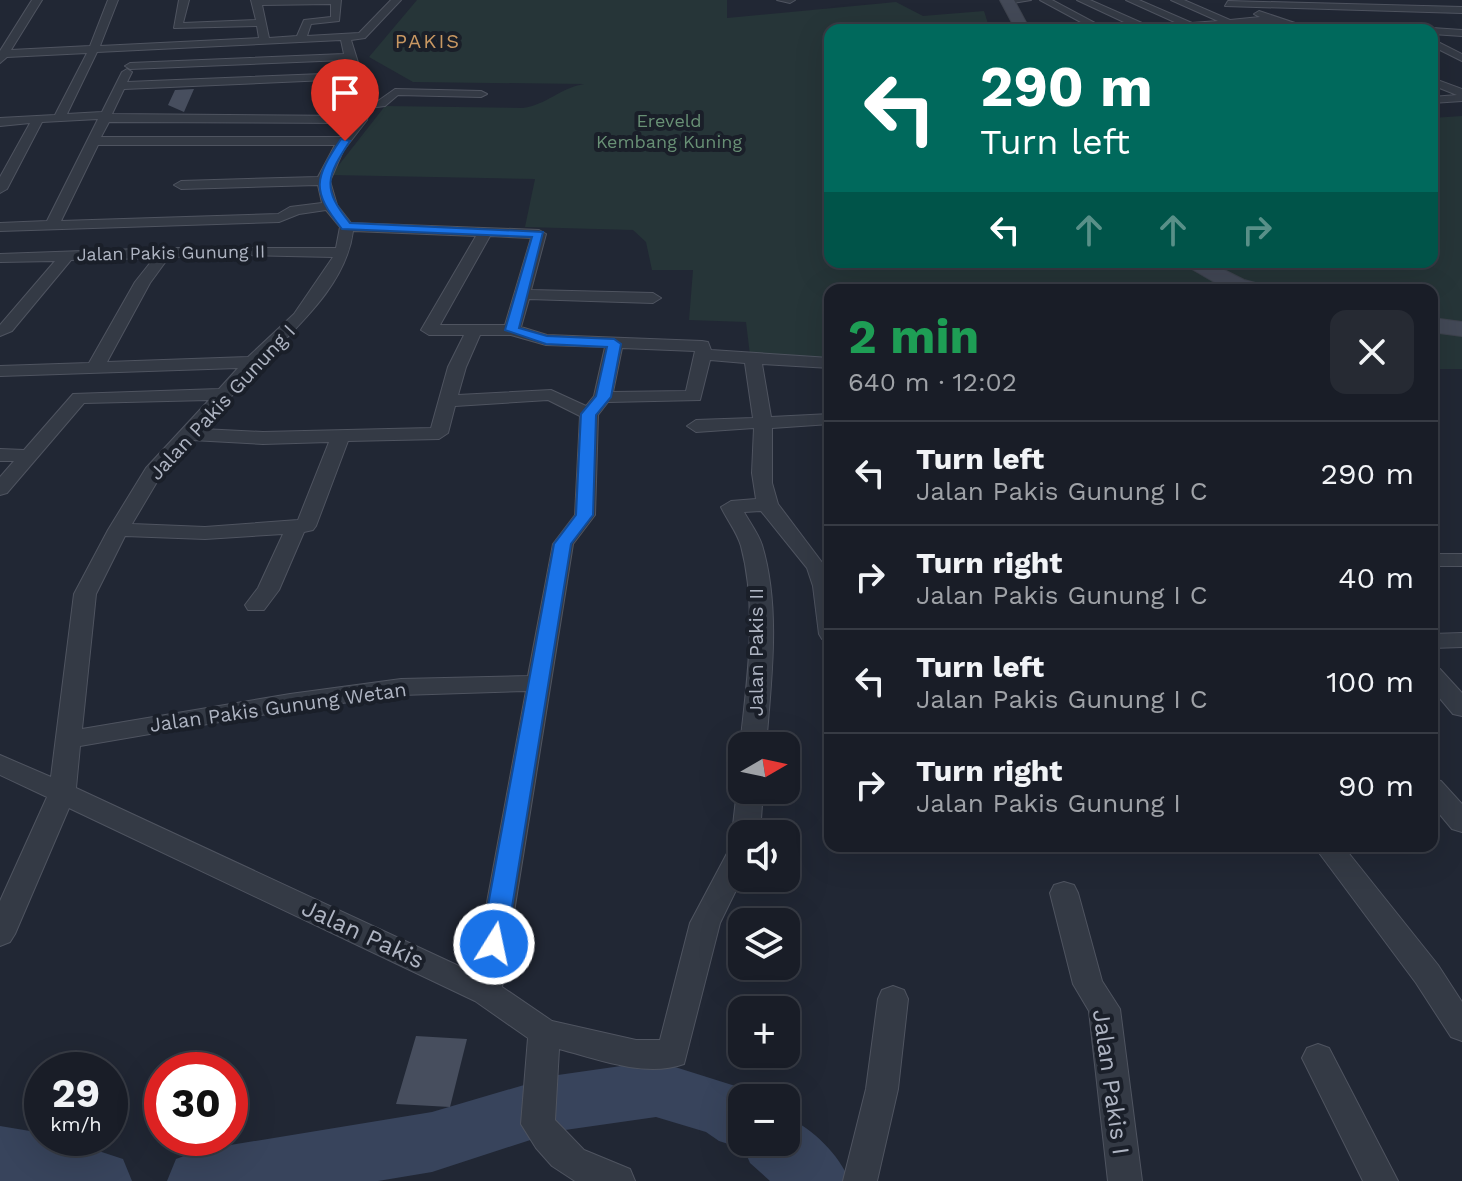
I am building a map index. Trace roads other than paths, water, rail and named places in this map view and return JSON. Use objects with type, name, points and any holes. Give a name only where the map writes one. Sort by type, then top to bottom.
[{"type":"street","points":[[1,56],[37,0]]},
{"type":"street","points":[[59,118],[94,49],[113,0]]},
{"type":"street","points":[[184,0],[177,26],[262,23]]},
{"type":"street","points":[[1,56],[364,35],[396,0]]},
{"type":"street","points":[[782,0],[790,0]]},
{"type":"street","points":[[1020,24],[1008,1],[1026,0]]},
{"type":"street","points":[[1045,0],[1091,24]]},
{"type":"street","points":[[1082,0],[1134,24]]},
{"type":"street","points":[[1131,0],[1186,24]]},
{"type":"street","points":[[1176,0],[1228,23]]},
{"type":"street","points":[[1216,0],[1290,24]]},
{"type":"street","points":[[222,119],[256,81],[264,40],[256,1],[335,1],[336,19],[307,22],[301,39]]},
{"type":"street","points":[[1314,3],[1344,24]]},
{"type":"street","points":[[1228,4],[1400,4],[1461,11]]},
{"type":"street","points":[[1400,4],[1412,24]]},
{"type":"street","points":[[1216,24],[1273,19]]},
{"type":"street","points":[[1438,31],[1462,33]]},
{"type":"street","points":[[345,37],[364,105],[361,120],[326,169],[323,181],[330,206],[347,227],[539,234],[512,330]]},
{"type":"street","points":[[1438,41],[1462,41]]},
{"type":"street","points":[[1438,46],[1460,66]]},
{"type":"street","points":[[53,224],[141,47]]},
{"type":"street","points":[[130,66],[350,57]]},
{"type":"street","points":[[121,86],[354,76]]},
{"type":"street","points":[[1438,84],[1462,95]]},
{"type":"street","points":[[364,105],[381,104],[394,92],[481,94]]},
{"type":"street","points":[[1438,101],[1462,95]]},
{"type":"street","points":[[1438,106],[1447,111]]},
{"type":"street","points":[[0,122],[106,116],[361,120]]},
{"type":"street","points":[[1,187],[38,119]]},
{"type":"street","points":[[94,141],[345,141]]},
{"type":"street","points":[[181,185],[323,181]]},
{"type":"street","points":[[0,227],[279,218],[295,210],[330,206]]},
{"type":"street","points":[[95,368],[174,220]]},
{"type":"street","name":"Jalan Pakis Gunung I","points":[[0,934],[62,793],[85,594],[153,472],[253,362],[300,317],[343,253],[347,227]]},
{"type":"street","points":[[485,232],[428,329],[512,330],[546,340],[703,350],[824,365]]},
{"type":"street","name":"Jalan Pakis Gunung II","points":[[0,258],[158,252],[343,253]]},
{"type":"street","points":[[0,331],[6,328],[68,255]]},
{"type":"street","points":[[1199,268],[1239,284]]},
{"type":"street","points":[[523,294],[653,298]]},
{"type":"street","points":[[1438,326],[1462,329]]},
{"type":"street","points":[[188,434],[263,438],[439,433],[457,367],[475,329]]},
{"type":"street","points":[[486,992],[563,544],[585,515],[596,406],[614,344]]},
{"type":"street","points":[[447,401],[549,395],[596,406],[694,396],[703,350]]},
{"type":"street","points":[[754,358],[752,370],[762,422],[760,466],[768,504],[824,577]]},
{"type":"street","points":[[0,371],[253,362]]},
{"type":"street","points":[[0,489],[79,398],[224,394]]},
{"type":"street","points":[[696,426],[824,419]]},
{"type":"street","points":[[118,530],[205,533],[296,527],[310,523],[340,437]]},
{"type":"street","points":[[0,455],[29,456]]},
{"type":"street","name":"Jalan Pakis II","points":[[754,732],[758,695],[758,594],[751,544],[731,507],[768,504]]},
{"type":"street","points":[[256,605],[268,590],[296,527]]},
{"type":"street","points":[[1438,560],[1462,561]]},
{"type":"street","points":[[1438,641],[1462,640]]},
{"type":"street","points":[[1438,681],[1462,708]]},
{"type":"street","name":"Jalan Pakis Gunung Wetan","points":[[67,740],[290,702],[401,687],[538,683]]},
{"type":"street","name":"Jalan Pakis","points":[[3,767],[486,992],[544,1032]]},
{"type":"street","points":[[1438,795],[1462,822]]},
{"type":"street","points":[[1333,852],[1427,974],[1462,1028]]},
{"type":"street","points":[[618,1181],[581,1168],[561,1155],[538,1124],[544,1032],[636,1054],[673,1054],[705,923],[728,878]]},
{"type":"street","name":"Jalan Pakis I","points":[[1064,893],[1088,984],[1104,1009],[1125,1181]]},
{"type":"street","points":[[860,1181],[882,1089],[893,999]]},
{"type":"street","points":[[1318,1058],[1381,1181]]},
{"type":"waterway","points":[[200,1181],[432,1142],[558,1103],[656,1089],[728,1112]]},
{"type":"waterway","points":[[0,1156],[25,1158],[99,1181]]},
{"type":"waterway","points":[[789,1156],[817,1181]]},
{"type":"district","name":"PAKIS","points":[[428,41]]},
{"type":"park label","name":"Ereveld Kembang Kuning","points":[[669,131]]}]
